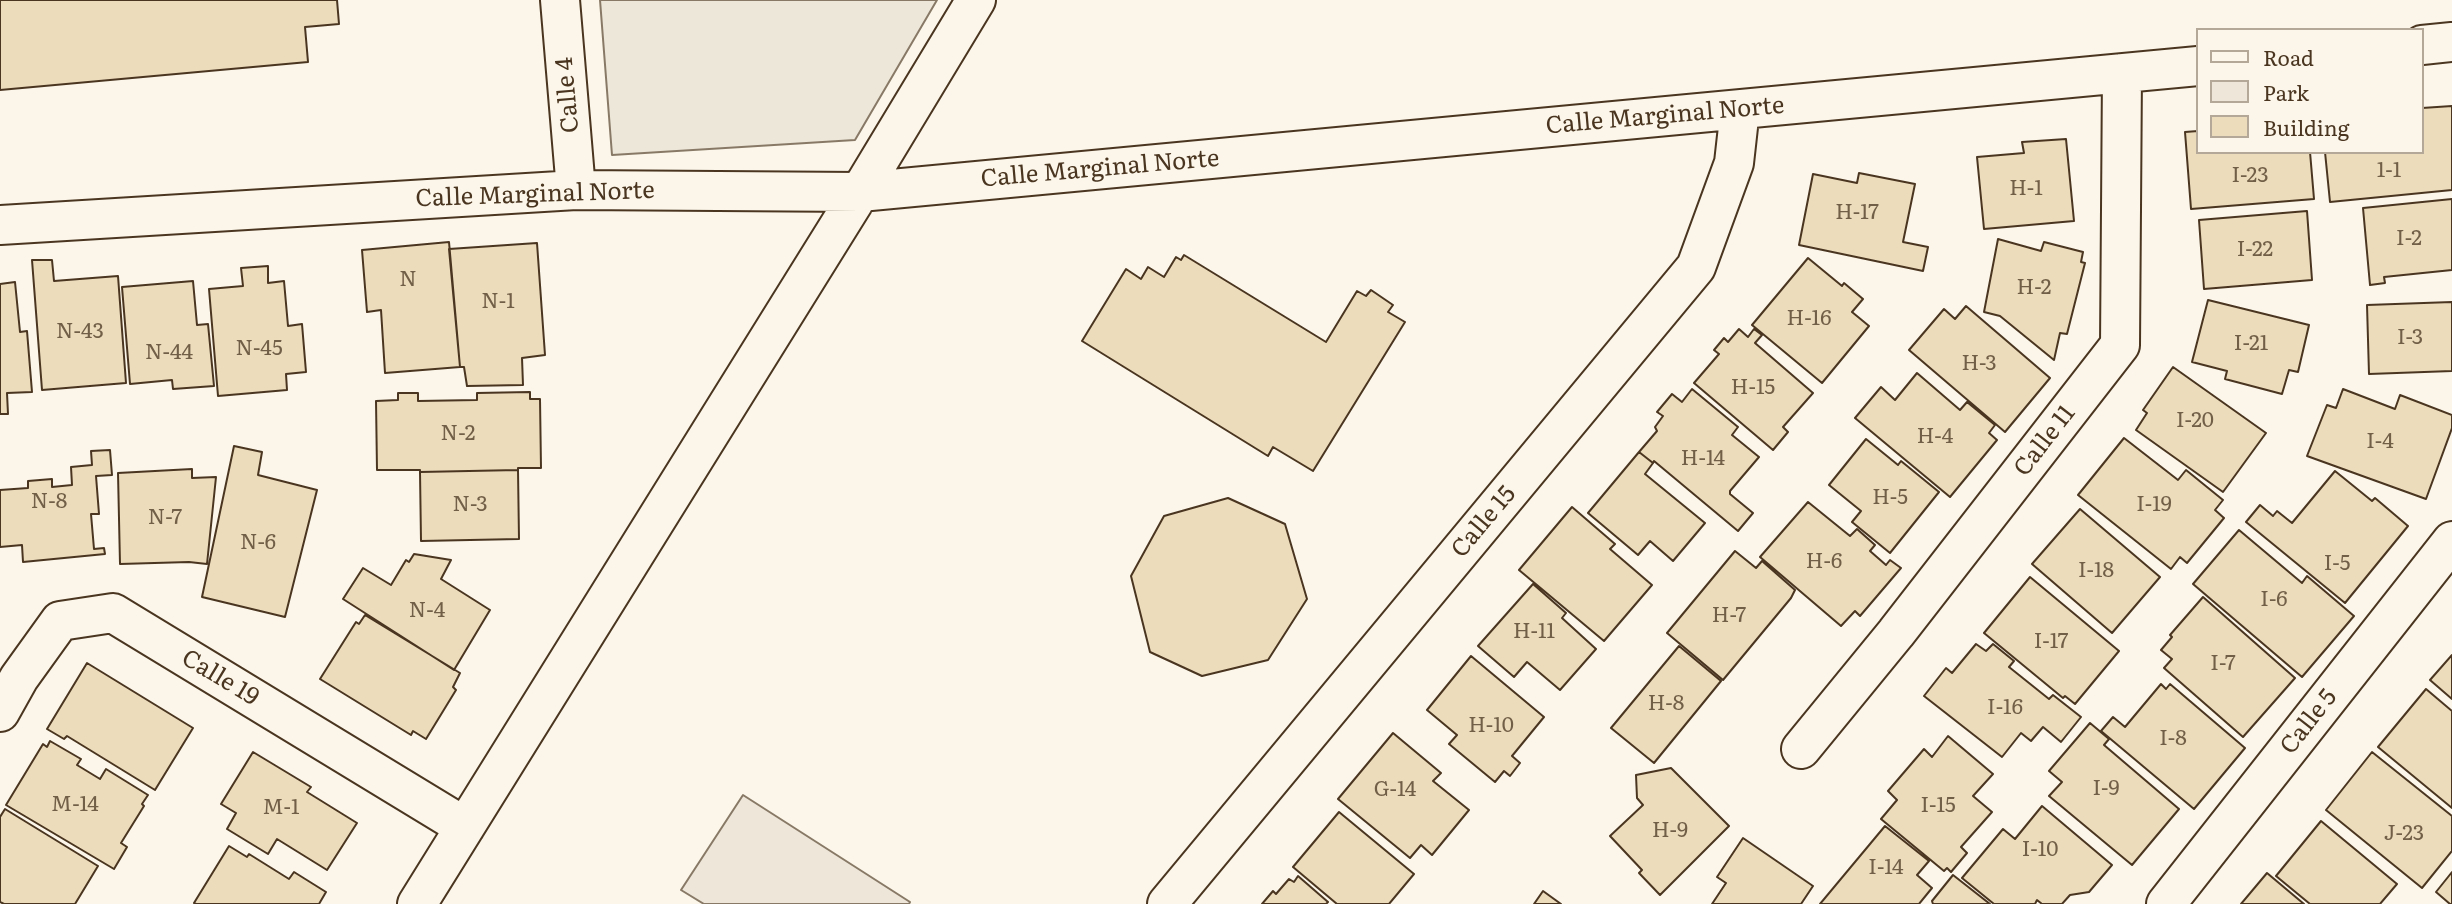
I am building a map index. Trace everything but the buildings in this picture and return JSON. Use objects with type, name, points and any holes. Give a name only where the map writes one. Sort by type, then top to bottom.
[{"type":"street","name":"Calle 4","points":[[560,0],[576,190]]},
{"type":"street","points":[[417,904],[860,192],[976,0]]},
{"type":"street","points":[[2424,45],[2452,42]]},
{"type":"street","name":"Calle Marginal Norte","points":[[0,225],[576,190],[860,192],[2196,66]]},
{"type":"street","name":"Calle 11","points":[[1801,749],[1896,634],[2120,345],[2122,73]]},
{"type":"street","name":"Calle 15","points":[[1167,904],[1696,267],[1734,163],[1740,109]]},
{"type":"street","name":"Calle 5","points":[[2166,904],[2452,541]]},
{"type":"street","name":"Calle 19","points":[[0,712],[19,678],[60,621],[113,613],[465,827]]},
{"type":"green space","points":[[743,795],[910,902],[909,904],[704,904],[681,890]]},
{"type":"shaded area","points":[[600,0],[937,0],[855,140],[612,155]]}]
